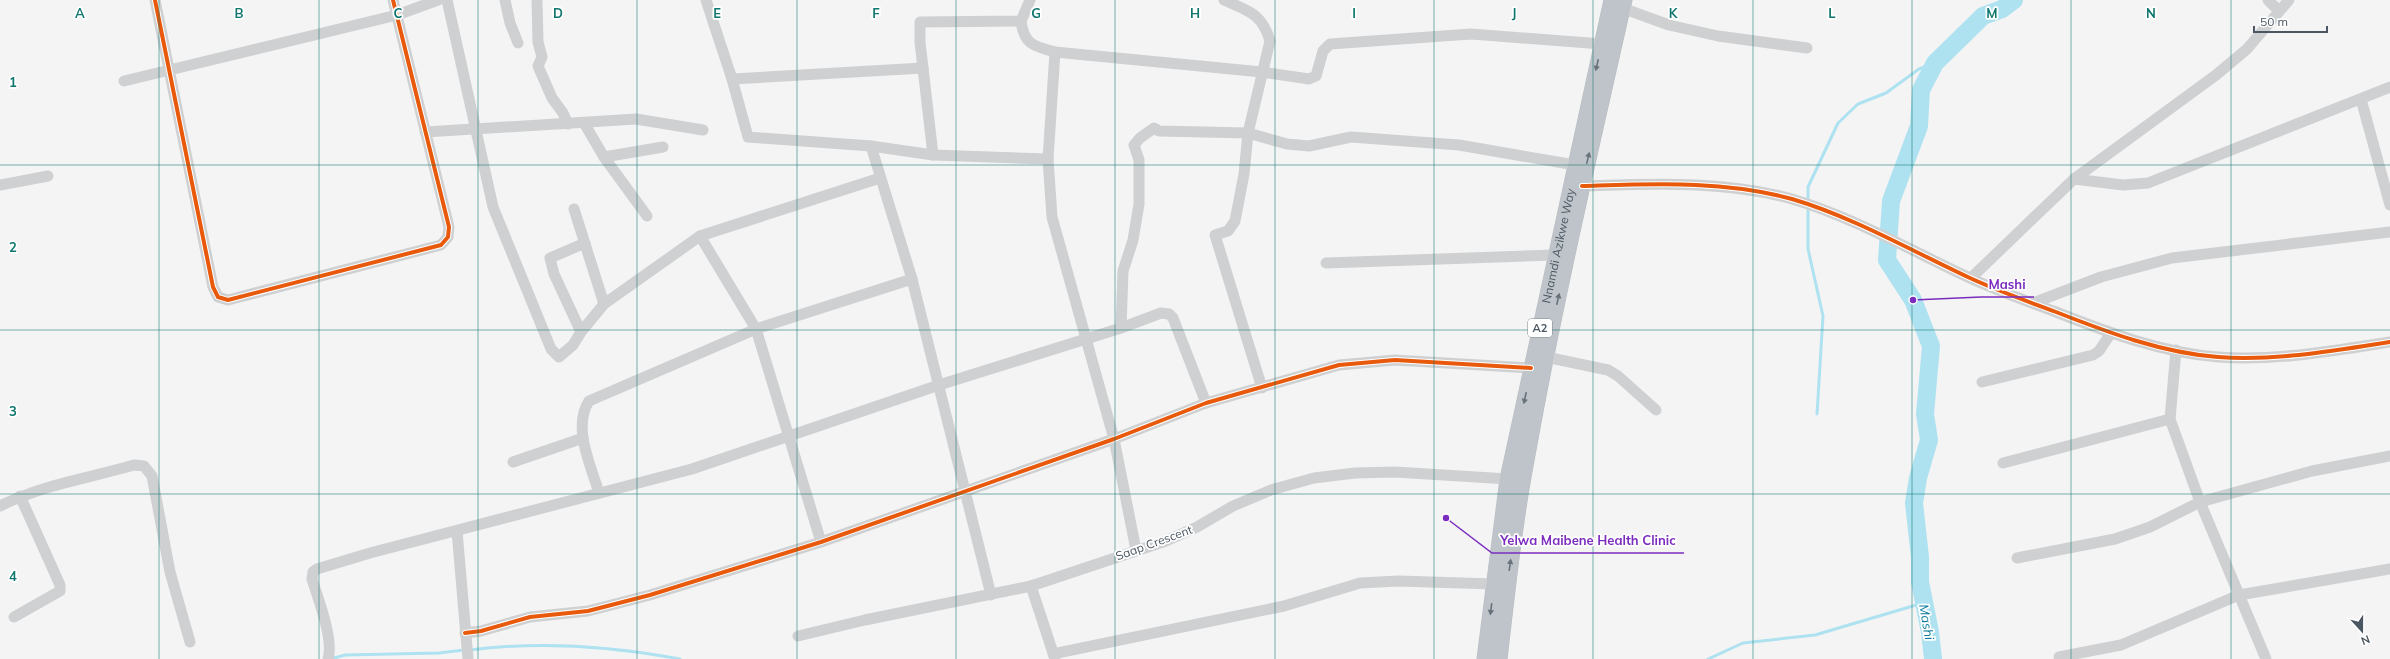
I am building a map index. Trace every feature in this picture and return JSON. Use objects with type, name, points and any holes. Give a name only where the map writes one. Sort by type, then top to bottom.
[{"type":"highway","name":"Nnamdi Azikwe Way","points":[[1484,659],[1508,479],[1555,255],[1602,44],[1619,3]]},
{"type":"highway","name":"Nnamdi Azikwe Way","points":[[1499,659],[1509,571],[1526,456],[1619,3]]},
{"type":"street","points":[[155,0],[213,287],[218,297],[228,300],[441,245],[448,237],[449,227],[393,0]]},
{"type":"street","points":[[124,81],[397,15],[438,0]]},
{"type":"street","points":[[447,0],[493,207],[533,307],[551,349],[556,356],[559,357],[573,345],[581,332],[604,304],[700,236],[880,178]]},
{"type":"street","points":[[505,0],[510,23],[518,43]]},
{"type":"street","points":[[706,0],[732,80],[748,137],[871,146],[933,155],[1048,158]]},
{"type":"street","points":[[1030,0],[1021,22],[1023,36],[1030,43],[1054,52],[1262,72],[1314,79],[1322,51],[1330,44],[1471,34],[1602,44]]},
{"type":"street","points":[[1224,0],[1254,13],[1266,26],[1270,41],[1248,133],[1244,174],[1235,220],[1228,231],[1215,235],[1262,388]]},
{"type":"street","points":[[2268,0],[2279,12]]},
{"type":"street","points":[[1971,278],[2074,179],[2216,76],[2247,49],[2289,0]]},
{"type":"street","points":[[537,1],[538,42],[542,57],[538,66],[552,98],[563,112],[568,124]]},
{"type":"street","points":[[1619,3],[1669,26],[1718,36],[1807,48]]},
{"type":"street","points":[[933,155],[923,68],[920,22],[1021,22]]},
{"type":"street","points":[[1054,52],[1048,158],[1052,217],[1114,439],[1136,550]]},
{"type":"street","points":[[732,80],[923,68]]},
{"type":"street","points":[[2074,179],[2124,185],[2148,183],[2253,140],[2361,100],[2390,87]]},
{"type":"street","points":[[2361,100],[2390,205]]},
{"type":"street","points":[[425,132],[636,119],[703,130]]},
{"type":"street","points":[[584,123],[604,157],[647,216]]},
{"type":"street","points":[[1122,328],[1123,271],[1133,240],[1139,204],[1139,160],[1134,145],[1140,138],[1154,128],[1159,131],[1248,133],[1287,144],[1309,146],[1351,137],[1459,145],[1575,165]]},
{"type":"street","points":[[871,146],[912,278],[966,489],[991,595]]},
{"type":"street","points":[[604,157],[663,147]]},
{"type":"street","points":[[0,185],[48,176]]},
{"type":"street","points":[[1582,186],[1676,183],[1731,188],[1791,199],[1816,207],[1896,242],[1971,278],[2033,303],[2111,333],[2176,350],[2217,357],[2260,358],[2303,355],[2390,342]]},
{"type":"street","points":[[574,209],[604,304]]},
{"type":"street","points":[[2033,303],[2101,276],[2172,258],[2390,232]]},
{"type":"street","points":[[700,236],[756,329],[790,436],[821,542]]},
{"type":"street","points":[[581,332],[554,274],[550,258],[585,243]]},
{"type":"street","points":[[1326,262],[1555,255]]},
{"type":"street","points":[[600,493],[583,438],[583,410],[589,401],[756,329],[912,278]]},
{"type":"street","points":[[329,656],[312,579],[313,572],[370,553],[692,470],[939,386],[1086,338],[1122,328],[1161,314],[1169,314],[1206,403]]},
{"type":"street","points":[[1982,382],[2093,355],[2099,351],[2111,333]]},
{"type":"street","points":[[2176,350],[2170,419],[2200,502],[2266,659]]},
{"type":"street","points":[[1546,357],[1608,370],[1618,376],[1656,410]]},
{"type":"street","points":[[465,637],[530,617],[588,611],[643,597],[821,542],[966,489],[1114,439],[1206,403],[1339,365],[1395,360],[1531,368]]},
{"type":"street","points":[[2003,463],[2170,419]]},
{"type":"street","points":[[513,462],[583,438]]},
{"type":"street","points":[[2017,558],[2115,540],[2150,527],[2200,502],[2312,471],[2390,456]]},
{"type":"street","points":[[0,506],[20,496],[67,482],[134,465],[144,466],[152,476],[170,572],[190,642]]},
{"type":"street","name":"Saap Crescent","points":[[798,636],[865,620],[1031,586],[1166,541],[1197,527],[1233,506],[1271,490],[1314,478],[1356,473],[1395,472],[1508,479]]},
{"type":"street","points":[[14,617],[50,599],[60,591],[60,585],[20,496]]},
{"type":"street","points":[[457,530],[464,592],[465,637],[468,656]]},
{"type":"street","points":[[2059,657],[2121,645],[2239,595],[2390,569]]},
{"type":"street","points":[[1031,586],[1054,657],[1284,606],[1360,584],[1398,581],[1494,584]]},
{"type":"waterway","name":"Mashi","points":[[1933,659],[1930,632],[1920,582],[1920,557],[1914,503],[1918,478],[1929,440],[1925,414],[1931,346],[1913,300],[1887,260],[1891,201],[1919,126],[1921,90],[1935,63],[1983,16],[2002,9],[2014,0]]},
{"type":"waterway","points":[[1817,414],[1823,316],[1808,249],[1808,187],[1838,123],[1858,104],[1886,93],[1919,69],[1935,63]]},
{"type":"waterway","points":[[1708,659],[1743,643],[1815,635],[1923,603]]},
{"type":"waterway","points":[[470,650],[522,646],[575,646],[628,651],[680,659]]},
{"type":"waterway","points":[[331,659],[345,655],[439,653],[464,650]]},
{"type":"cycle path","points":[[155,0],[213,287],[218,297],[228,300],[441,245],[448,237],[449,227],[393,0]]},
{"type":"cycle path","points":[[1582,186],[1661,184],[1714,186],[1766,193],[1792,199],[1815,206],[1860,225],[2002,292],[2115,334],[2176,351],[2218,357],[2261,358],[2347,349],[2390,342]]},
{"type":"cycle path","points":[[465,633],[481,631],[530,617],[588,611],[650,595],[821,542],[1114,439],[1206,403],[1339,365],[1395,360],[1531,368]]},
{"type":"place","name":"Mashi","points":[[1913,300]]},
{"type":"place","name":"Yelwa Maibene Health Clinic","points":[[1446,518]]}]
